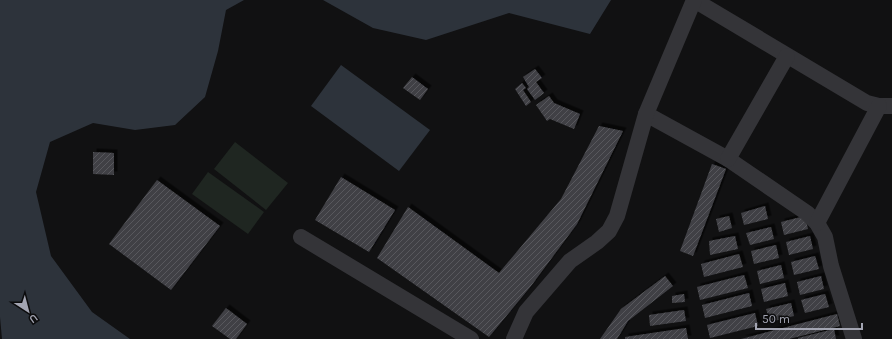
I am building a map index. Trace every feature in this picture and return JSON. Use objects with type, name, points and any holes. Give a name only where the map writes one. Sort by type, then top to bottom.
[{"type":"lane","points":[[514,339],[526,312],[570,261],[602,238],[613,224],[617,216],[646,114],[694,0],[867,103],[885,106],[818,223]]},
{"type":"lane","points":[[728,159],[787,56]]},
{"type":"lane","points":[[646,114],[728,159],[808,213],[818,223],[825,237],[831,266],[854,339]]},
{"type":"lane","points":[[301,237],[471,339]]},
{"type":"shaded area","points":[[0,0],[244,0],[226,10],[218,51],[205,97],[175,125],[135,130],[93,123],[50,142],[36,192],[51,256],[92,312],[130,339],[2,339],[0,317]]},
{"type":"shaded area","points":[[323,0],[611,0],[590,34],[509,13],[426,40],[373,28]]},
{"type":"shaded area","points":[[341,65],[430,130],[399,171],[311,106]]},
{"type":"shaded area","points":[[235,142],[288,183],[266,210],[214,169]]},
{"type":"shaded area","points":[[208,172],[264,212],[248,234],[192,194]]},
{"type":"building","points":[[535,69],[542,78],[536,82],[544,93],[535,100],[527,89],[529,87],[523,77]]},
{"type":"building","points":[[412,77],[428,89],[420,100],[403,88]]},
{"type":"building","points":[[522,83],[526,88],[523,90],[531,102],[526,106],[515,89]]},
{"type":"building","points":[[549,96],[554,103],[580,114],[574,129],[550,119],[547,121],[536,105]]},
{"type":"building","points":[[599,126],[623,131],[577,224],[531,286],[489,337],[377,258],[408,207],[499,273],[561,199]]},
{"type":"building","points":[[93,152],[114,153],[114,175],[93,174]]},
{"type":"building","points":[[712,164],[726,169],[693,256],[680,251]]},
{"type":"building","points":[[341,177],[395,210],[369,252],[315,220]]},
{"type":"building","points":[[157,180],[220,226],[171,290],[109,244]]},
{"type":"building","points":[[765,206],[768,219],[744,225],[741,213]]},
{"type":"building","points":[[729,216],[732,228],[719,232],[716,219]]},
{"type":"building","points":[[805,216],[808,229],[784,235],[781,222]]},
{"type":"building","points":[[771,227],[774,239],[750,245],[746,233]]},
{"type":"building","points":[[735,236],[738,249],[710,255],[709,241]]},
{"type":"building","points":[[810,236],[813,249],[789,255],[786,242]]},
{"type":"building","points":[[776,245],[779,258],[754,264],[751,251]]},
{"type":"building","points":[[739,254],[743,267],[704,277],[701,264]]},
{"type":"building","points":[[815,256],[819,269],[794,275],[791,262]]},
{"type":"building","points":[[781,265],[784,278],[760,284],[757,271]]},
{"type":"building","points":[[744,275],[748,288],[700,300],[697,287]]},
{"type":"building","points":[[665,276],[673,286],[628,321],[617,339],[600,339],[621,309]]},
{"type":"building","points":[[821,276],[824,289],[800,295],[797,282]]},
{"type":"building","points":[[785,283],[788,296],[764,302],[761,289]]},
{"type":"building","points":[[749,293],[752,306],[705,318],[702,305]]},
{"type":"building","points":[[684,294],[685,302],[672,303],[672,296]]},
{"type":"building","points":[[825,294],[829,307],[805,313],[801,300]]},
{"type":"building","points":[[791,303],[794,316],[770,322],[766,309]]},
{"type":"building","points":[[226,308],[247,324],[236,339],[230,339],[212,326]]},
{"type":"building","points":[[684,310],[686,321],[650,326],[649,315]]},
{"type":"building","points":[[755,313],[758,326],[710,338],[707,325]]},
{"type":"building","points":[[837,314],[840,326],[789,339],[741,339]]},
{"type":"building","points":[[686,328],[688,339],[625,339],[625,337]]},
{"type":"building","points":[[834,329],[836,339],[798,339],[798,338]]}]
